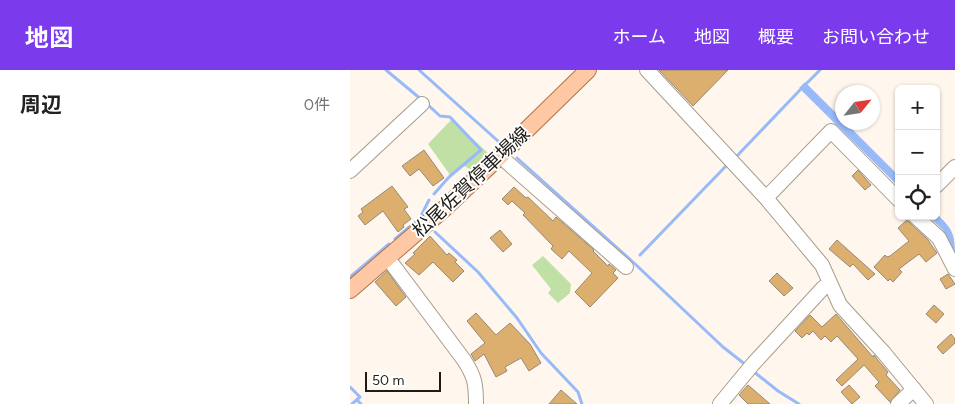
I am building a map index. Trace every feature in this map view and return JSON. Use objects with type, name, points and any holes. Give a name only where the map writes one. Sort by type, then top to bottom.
[{"type":"main road","name":"松尾佐賀停車場線","points":[[350,290],[445,208],[588,70]]},
{"type":"street","points":[[647,70],[766,198],[822,265],[840,305],[884,353],[926,404]]},
{"type":"street","points":[[350,171],[422,104]]},
{"type":"street","points":[[766,198],[830,131],[895,196]]},
{"type":"street","points":[[500,156],[626,267]]},
{"type":"street","points":[[940,182],[955,167]]},
{"type":"street","points":[[919,220],[939,238],[955,269]]},
{"type":"street","points":[[387,257],[473,374],[476,388],[476,404]]},
{"type":"street","points":[[720,404],[749,369],[823,288],[830,283]]},
{"type":"street","points":[[898,404],[914,389]]},
{"type":"green space","points":[[452,119],[490,155],[474,171],[464,166],[450,175],[428,144]]},
{"type":"green space","points":[[543,256],[571,284],[570,293],[558,303],[548,293],[551,289],[532,265]]},
{"type":"water","points":[[805,82],[835,112],[835,124],[799,88]]},
{"type":"water","points":[[841,130],[853,130],[895,172],[895,183]]},
{"type":"water","points":[[940,217],[952,231],[955,255],[943,230],[932,220],[940,220]]},
{"type":"building","points":[[659,70],[728,70],[693,106]]},
{"type":"building","points":[[424,150],[444,178],[433,186],[419,169],[410,176],[402,166]]},
{"type":"building","points":[[858,170],[871,185],[865,190],[852,176]]},
{"type":"building","points":[[392,186],[408,207],[404,209],[411,219],[398,232],[383,211],[365,225],[358,216],[363,212],[361,209]]},
{"type":"building","points":[[514,187],[526,198],[528,197],[553,221],[556,217],[594,250],[608,266],[609,264],[616,270],[613,273],[618,278],[590,307],[575,292],[592,273],[569,251],[562,259],[551,249],[553,246],[523,215],[525,213],[512,201],[508,205],[502,199]]},
{"type":"building","points":[[907,220],[928,240],[937,253],[926,262],[919,254],[899,269],[902,272],[893,282],[890,279],[888,281],[874,267],[885,255],[887,257],[890,256],[909,241],[898,228]]},
{"type":"building","points":[[500,230],[512,244],[503,252],[490,238]]},
{"type":"building","points":[[430,236],[447,255],[449,253],[457,260],[455,262],[464,271],[453,282],[433,262],[419,275],[405,263]]},
{"type":"building","points":[[837,240],[875,274],[868,280],[853,264],[850,267],[829,249]]},
{"type":"building","points":[[387,271],[406,297],[396,306],[375,282]]},
{"type":"building","points":[[777,273],[793,288],[784,296],[769,281]]},
{"type":"building","points":[[948,274],[955,284],[946,289],[940,279]]},
{"type":"building","points":[[934,305],[944,314],[936,323],[926,314]]},
{"type":"building","points":[[476,313],[496,335],[510,323],[530,344],[541,363],[529,371],[521,358],[505,367],[507,371],[496,377],[484,354],[475,361],[471,354],[485,343],[467,321]]},
{"type":"building","points":[[836,314],[873,357],[874,355],[888,372],[886,375],[900,390],[890,402],[875,386],[879,382],[864,365],[842,386],[836,380],[858,359],[837,336],[831,342],[825,336],[821,340],[813,331],[809,335],[807,333],[802,338],[795,331],[810,315],[822,327]]},
{"type":"building","points":[[951,334],[955,339],[955,343],[943,354],[937,347]]},
{"type":"building","points":[[748,385],[770,404],[748,404],[739,395]]},
{"type":"building","points":[[849,385],[860,397],[852,404],[841,392]]},
{"type":"building","points":[[561,390],[577,404],[549,404]]},
{"type":"waterway","points":[[386,70],[422,100]]},
{"type":"waterway","points":[[419,70],[499,142]]},
{"type":"waterway","points":[[807,83],[820,70]]},
{"type":"waterway","points":[[735,158],[800,90]]},
{"type":"waterway","points":[[427,104],[440,116],[450,117],[481,150],[449,177],[434,194]]},
{"type":"waterway","points":[[517,158],[634,263],[723,347],[746,365]]},
{"type":"waterway","points":[[640,255],[726,166]]},
{"type":"waterway","points":[[395,239],[420,218],[429,200]]},
{"type":"waterway","points":[[435,232],[478,272],[517,318],[541,353],[578,392],[582,404]]},
{"type":"waterway","points":[[350,277],[389,244]]},
{"type":"waterway","points":[[753,371],[778,391],[799,404]]},
{"type":"waterway","points":[[350,387],[360,397],[352,404]]},
{"type":"waterway","points":[[357,400],[361,404]]}]
